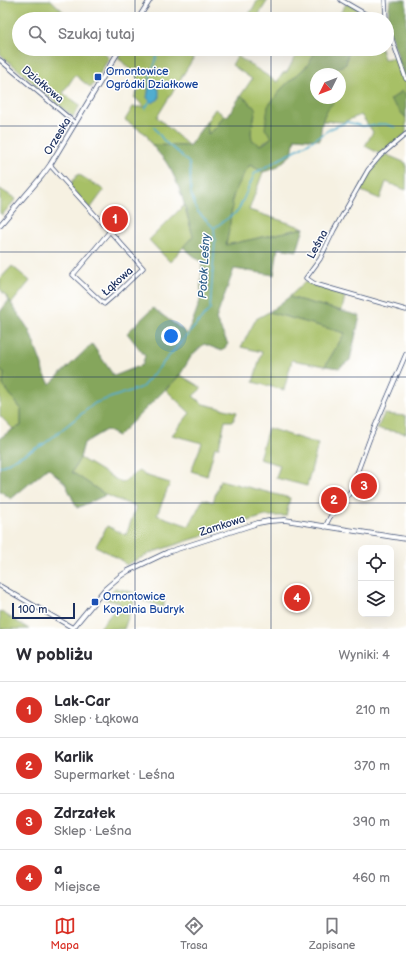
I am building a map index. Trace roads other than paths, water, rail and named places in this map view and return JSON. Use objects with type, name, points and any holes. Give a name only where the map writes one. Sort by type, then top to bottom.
[{"type":"street","points":[[142,12],[150,0]]},
{"type":"street","points":[[341,0],[363,12]]},
{"type":"street","points":[[385,0],[386,12]]},
{"type":"street","points":[[394,45],[406,78]]},
{"type":"street","name":"Orzeska","points":[[0,225],[50,165],[116,56]]},
{"type":"street","name":"Działkowa","points":[[0,60],[75,123]]},
{"type":"street","name":"Leśna","points":[[406,134],[380,156],[368,170],[334,230],[320,259],[306,278],[315,284],[406,310]]},
{"type":"street","name":"Łąkowa","points":[[50,165],[110,231],[143,268],[119,292],[104,304],[72,275],[110,231]]},
{"type":"street","points":[[324,527],[350,492],[370,438],[406,354]]},
{"type":"street","name":"Zamkowa","points":[[72,629],[109,585],[128,571],[158,556],[258,523],[285,520],[406,539]]},
{"type":"street","points":[[0,586],[72,629]]},
{"type":"water","points":[[150,78],[159,90],[159,99],[152,103],[147,98]]},
{"type":"waterway","points":[[150,78],[157,56]]},
{"type":"waterway","points":[[145,109],[150,101]]},
{"type":"waterway","name":"Potok Leśny","points":[[0,467],[44,444],[95,403],[142,387],[210,309],[215,240],[214,228],[238,211],[255,173],[312,141],[330,129],[347,122],[362,126],[385,124],[395,127]]},
{"type":"waterway","points":[[154,127],[164,141],[189,163],[191,194],[197,211],[214,228]]},
{"type":"place","name":"Ornontowice Ogródki Działkowe","points":[[98,77]]},
{"type":"place","name":"Lak-Car","points":[[115,219]]},
{"type":"place","name":"Zdrzałek","points":[[364,486]]},
{"type":"place","name":"Karlik","points":[[334,500]]},
{"type":"place","name":"a","points":[[297,598]]},
{"type":"place","name":"Ornontowice Kopalnia Budryk","points":[[95,602]]}]
